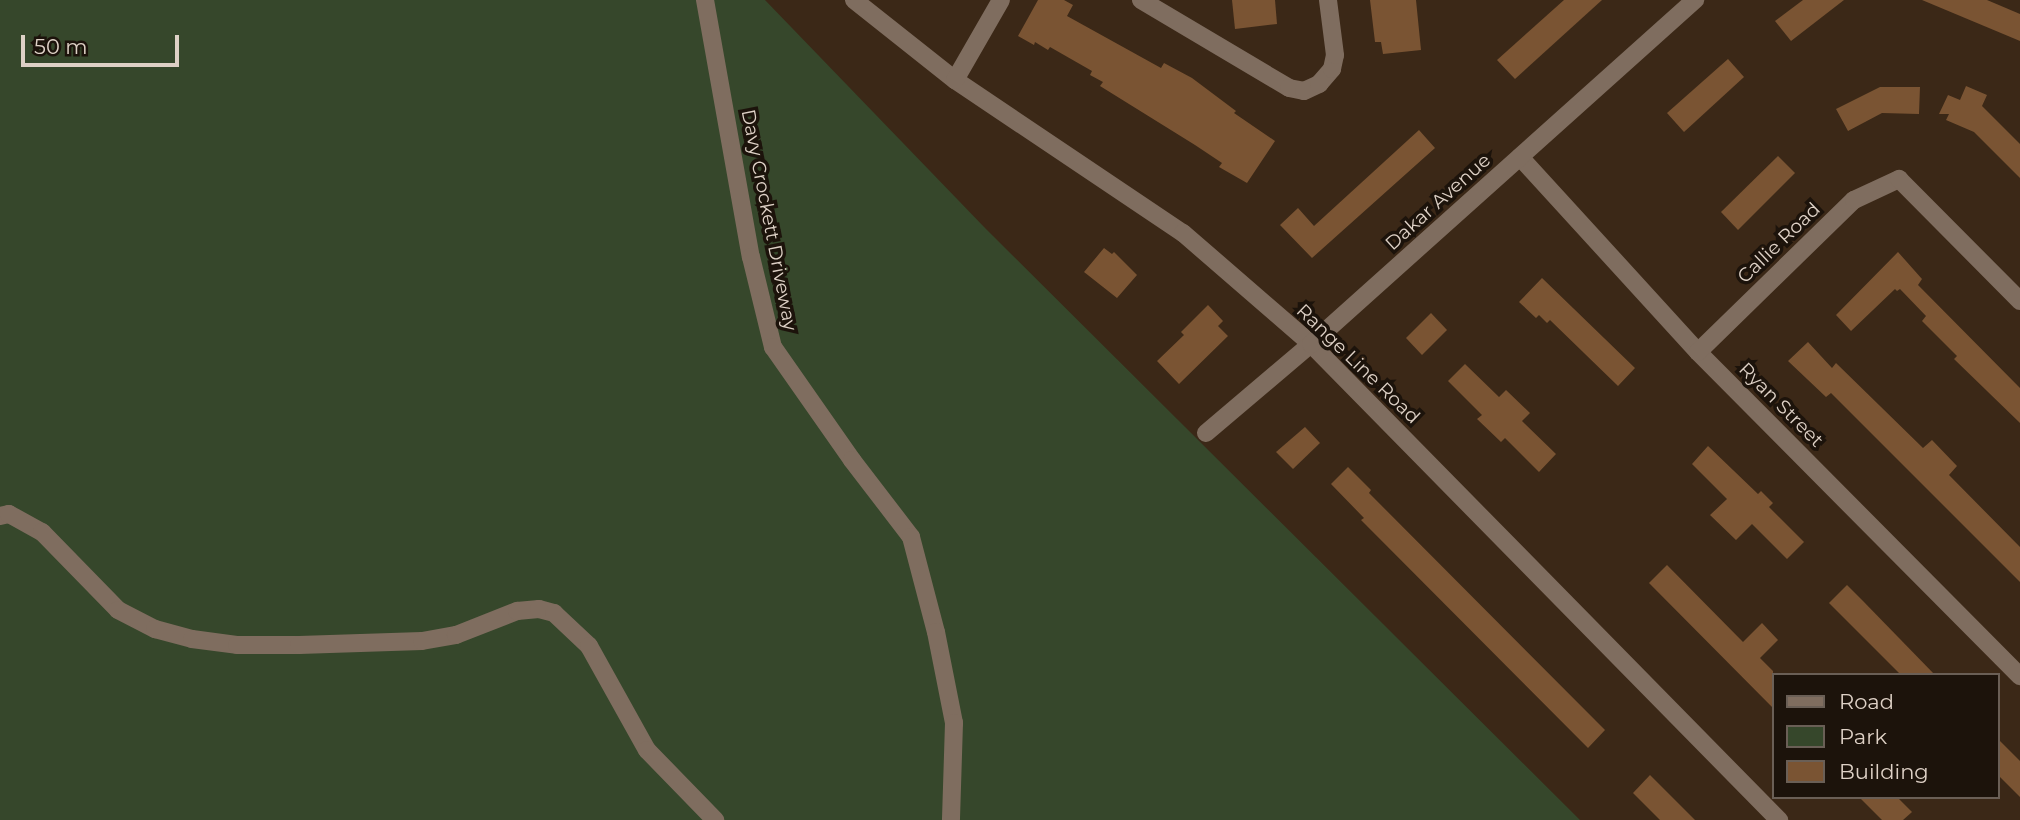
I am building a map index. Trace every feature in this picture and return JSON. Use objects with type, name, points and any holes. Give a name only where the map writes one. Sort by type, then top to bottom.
[{"type":"street","name":"Davy Crockett Driveway","points":[[705,0],[751,257],[773,347],[852,460],[911,537],[936,632],[954,723],[951,820]]},
{"type":"street","name":"Range Line Road","points":[[854,0],[955,80],[1183,233],[1311,344],[1779,820]]},
{"type":"street","points":[[955,80],[1001,0]]},
{"type":"street","points":[[1141,0],[1289,88],[1304,92],[1319,84],[1332,69],[1335,55],[1328,0]]},
{"type":"street","name":"Dakar Avenue","points":[[1206,433],[1311,344],[1695,0]]},
{"type":"street","name":"Ryan Street","points":[[1520,157],[1698,352],[2020,676]]},
{"type":"street","name":"Callie Road","points":[[1698,352],[1854,200],[1899,179],[2020,301]]},
{"type":"street","points":[[0,516],[9,514],[42,532],[118,610],[155,629],[192,639],[237,645],[422,641],[456,635],[517,611],[539,609],[554,613],[573,628],[594,655],[647,750],[715,820]]},
{"type":"green space","points":[[0,0],[765,0],[986,229],[1580,820],[0,820]]},
{"type":"building","points":[[1038,0],[1064,0],[1073,5],[1067,16],[1161,68],[1164,63],[1192,78],[1236,111],[1234,113],[1275,141],[1247,183],[1219,167],[1222,163],[1195,145],[1100,86],[1103,82],[1090,75],[1092,71],[1050,47],[1048,50],[1018,36]]},
{"type":"building","points":[[1232,0],[1275,0],[1277,24],[1235,29]]},
{"type":"building","points":[[1370,0],[1416,0],[1421,50],[1383,54],[1381,42],[1375,42]]},
{"type":"building","points":[[1564,0],[1602,0],[1515,79],[1497,60]]},
{"type":"building","points":[[1803,0],[1844,0],[1791,41],[1775,21]]},
{"type":"building","points":[[1922,0],[1987,0],[2020,14],[2020,41]]},
{"type":"building","points":[[1728,59],[1744,77],[1684,132],[1667,113]]},
{"type":"building","points":[[1966,86],[1987,95],[1982,106],[2020,144],[2020,178],[1974,132],[1946,120],[1949,114],[1939,114],[1948,95],[1960,100]]},
{"type":"building","points":[[1880,87],[1920,87],[1919,114],[1882,113],[1848,131],[1836,109]]},
{"type":"building","points":[[1419,130],[1435,148],[1312,258],[1280,225],[1298,208],[1314,226]]},
{"type":"building","points":[[1778,156],[1795,173],[1738,230],[1721,212]]},
{"type":"building","points":[[1104,248],[1112,254],[1114,252],[1137,275],[1117,298],[1084,272]]},
{"type":"building","points":[[1898,252],[1922,279],[1918,285],[2020,388],[2020,423],[1954,359],[1957,356],[1922,321],[1926,316],[1900,289],[1895,289],[1851,331],[1836,315]]},
{"type":"building","points":[[1542,278],[1635,368],[1618,386],[1550,320],[1547,323],[1539,315],[1536,318],[1519,302]]},
{"type":"building","points":[[1208,305],[1223,321],[1218,326],[1228,336],[1179,384],[1157,361],[1184,335],[1181,332]]},
{"type":"building","points":[[1431,313],[1447,330],[1422,355],[1406,338]]},
{"type":"building","points":[[1808,342],[1832,368],[1836,363],[1923,448],[1932,440],[1957,466],[1949,475],[2020,547],[2020,582],[1831,393],[1826,397],[1788,361]]},
{"type":"building","points":[[1465,364],[1499,397],[1506,390],[1530,413],[1522,421],[1556,454],[1539,472],[1505,438],[1501,442],[1477,419],[1482,415],[1448,381]]},
{"type":"building","points":[[1305,427],[1320,443],[1293,469],[1276,452]]},
{"type":"building","points":[[1708,446],[1758,494],[1761,491],[1773,503],[1769,507],[1804,542],[1787,559],[1752,524],[1736,540],[1710,515],[1727,499],[1692,464]]},
{"type":"building","points":[[1348,467],[1371,490],[1369,493],[1605,730],[1588,748],[1361,520],[1364,518],[1331,484]]},
{"type":"building","points":[[1667,565],[1743,642],[1762,623],[1778,640],[1760,658],[1773,671],[1772,707],[1649,583]]},
{"type":"building","points":[[1847,585],[1933,673],[1899,673],[1829,603]]},
{"type":"building","points":[[1999,740],[2020,761],[2020,797],[1999,776]]},
{"type":"building","points":[[1650,775],[1695,820],[1660,820],[1633,793]]},
{"type":"building","points":[[1861,799],[1899,799],[1912,812],[1903,820],[1882,820]]}]
